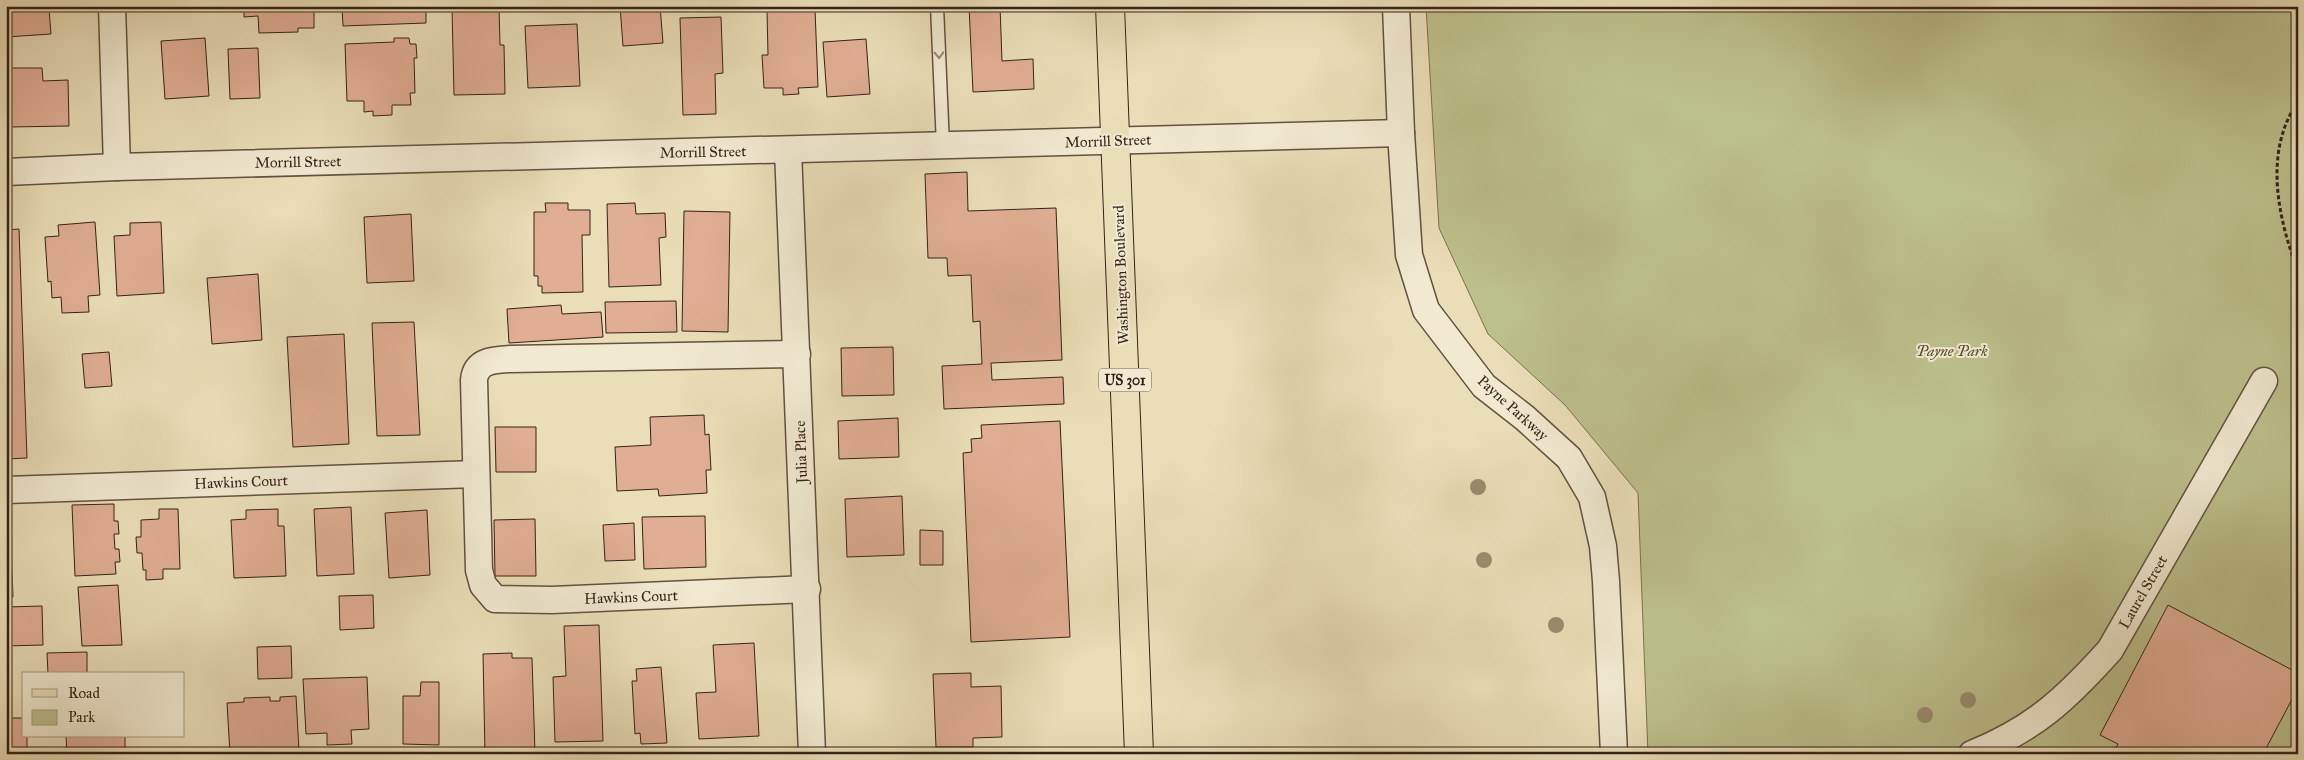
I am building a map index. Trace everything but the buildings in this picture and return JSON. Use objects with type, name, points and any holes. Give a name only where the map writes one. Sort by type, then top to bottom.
[{"type":"main road","name":"Washington Boulevard","points":[[1110,6],[1139,754]]},
{"type":"street","points":[[112,6],[117,166]]},
{"type":"street","name":"Payne Parkway","points":[[1396,6],[1400,133],[1409,255],[1426,310],[1484,386],[1525,418],[1569,458],[1592,497],[1603,546],[1606,581],[1614,754]]},
{"type":"street","name":"Morrill Street","points":[[6,172],[117,166],[1400,133]]},
{"type":"street","name":"Julia Place","points":[[788,150],[812,754]]},
{"type":"street","name":"Hawkins Court","points":[[797,354],[510,359],[485,362],[474,372],[479,570],[483,585],[495,599],[552,600],[806,589]]},
{"type":"street","name":"Laurel Street","points":[[1972,754],[1999,743],[2043,717],[2080,684],[2110,650],[2264,381]]},
{"type":"street","name":"Hawkins Court","points":[[6,490],[476,474]]},
{"type":"lane","points":[[937,6],[943,146]]},
{"type":"path","points":[[2298,102],[2292,109],[2278,145],[2278,199],[2286,240],[2298,271]]},
{"type":"green space","name":"Payne Park","points":[[1426,6],[2298,6],[2298,754],[1648,754],[1638,493],[1565,405],[1488,334],[1439,228]]}]
